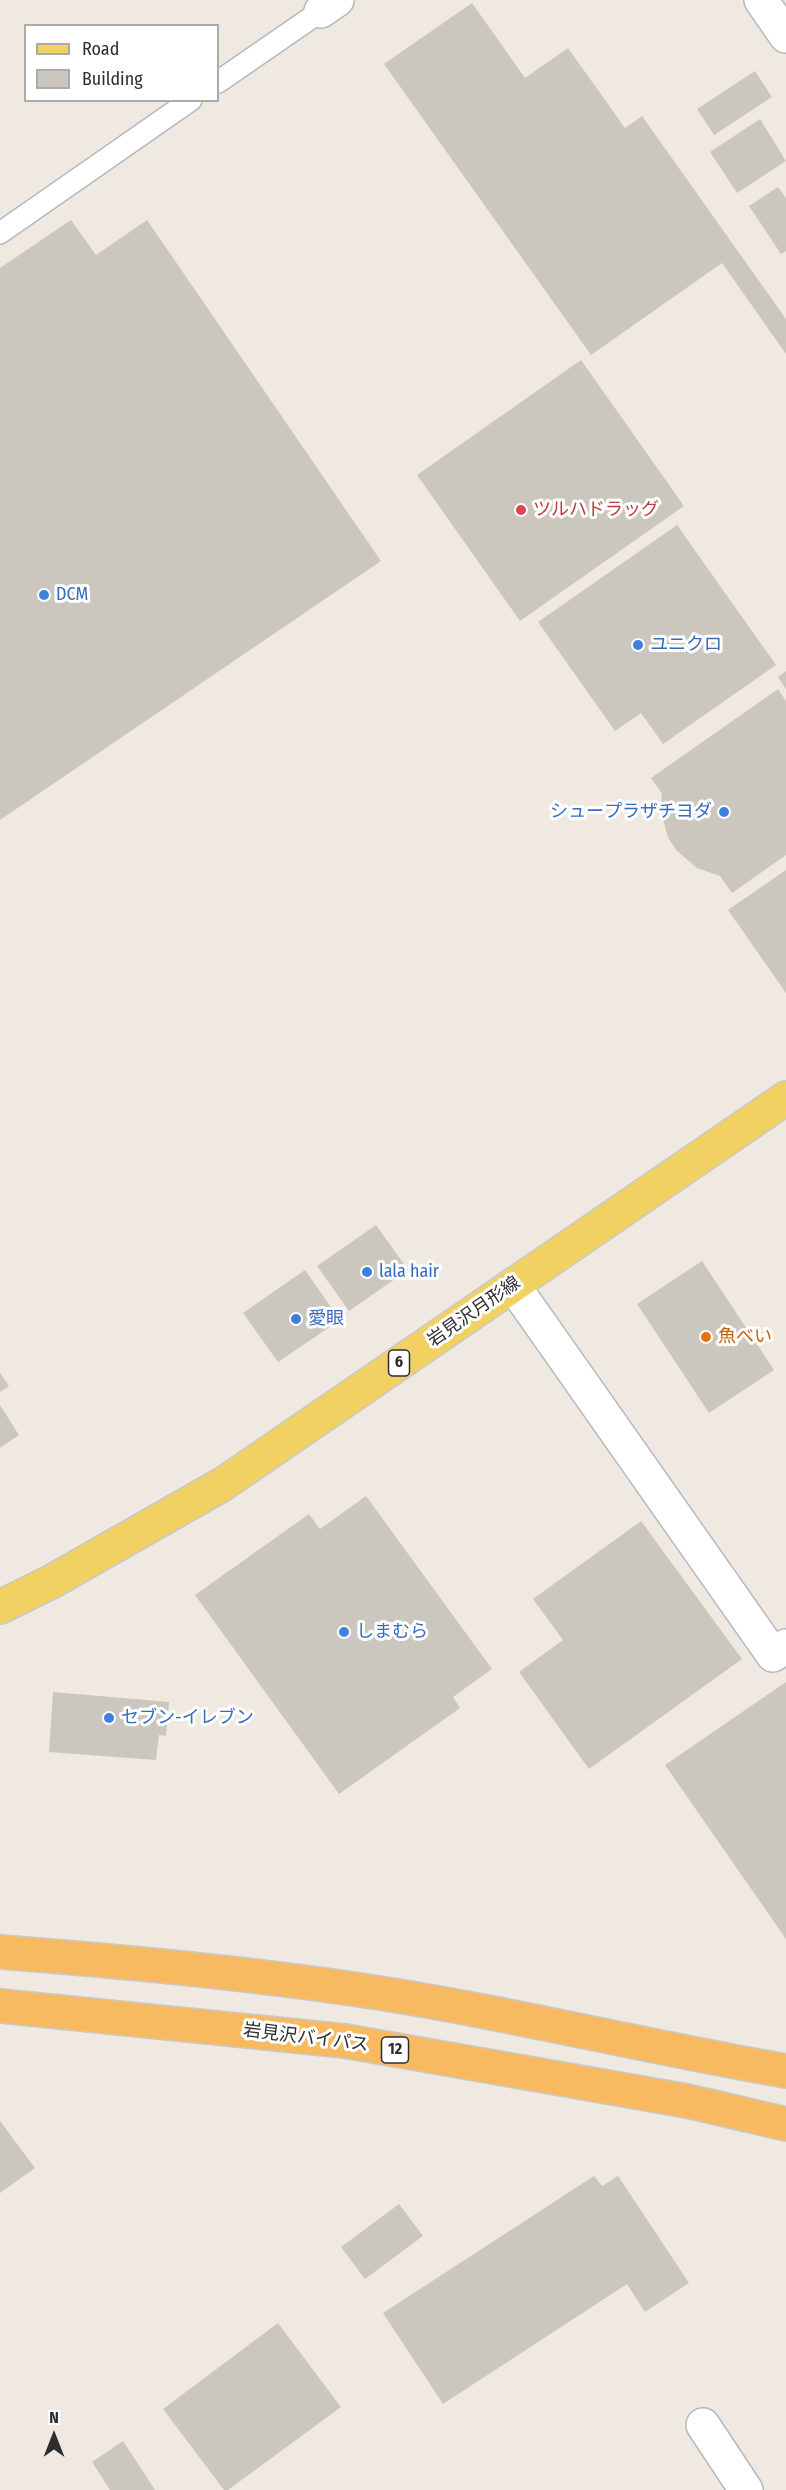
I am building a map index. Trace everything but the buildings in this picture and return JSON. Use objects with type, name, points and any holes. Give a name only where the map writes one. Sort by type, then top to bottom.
[{"type":"highway","points":[[0,1952],[159,1965],[354,1989],[549,2023],[786,2071]]},
{"type":"highway","name":"岩見沢バイパス","points":[[0,2006],[345,2041],[687,2101],[786,2124]]},
{"type":"main road","name":"岩見沢月形線","points":[[0,1607],[51,1582],[223,1484],[786,1098]]},
{"type":"street","points":[[760,0],[786,36]]},
{"type":"street","points":[[513,1285],[773,1655],[786,1646]]},
{"type":"street","points":[[703,2425],[746,2490]]},
{"type":"lane","points":[[219,81],[329,5]]},
{"type":"lane","points":[[0,233],[188,102]]},
{"type":"place","name":"ツルハドラッグ","points":[[521,510]]},
{"type":"place","name":"DCM","points":[[44,595]]},
{"type":"place","name":"ユニクロ","points":[[638,645]]},
{"type":"place","name":"シュープラザチヨダ","points":[[724,812]]},
{"type":"place","name":"lala hair","points":[[367,1272]]},
{"type":"place","name":"愛眼","points":[[296,1319]]},
{"type":"place","name":"魚べい","points":[[706,1337]]},
{"type":"place","name":"しまむら","points":[[344,1632]]},
{"type":"place","name":"セブン-イレブン","points":[[109,1718]]}]
